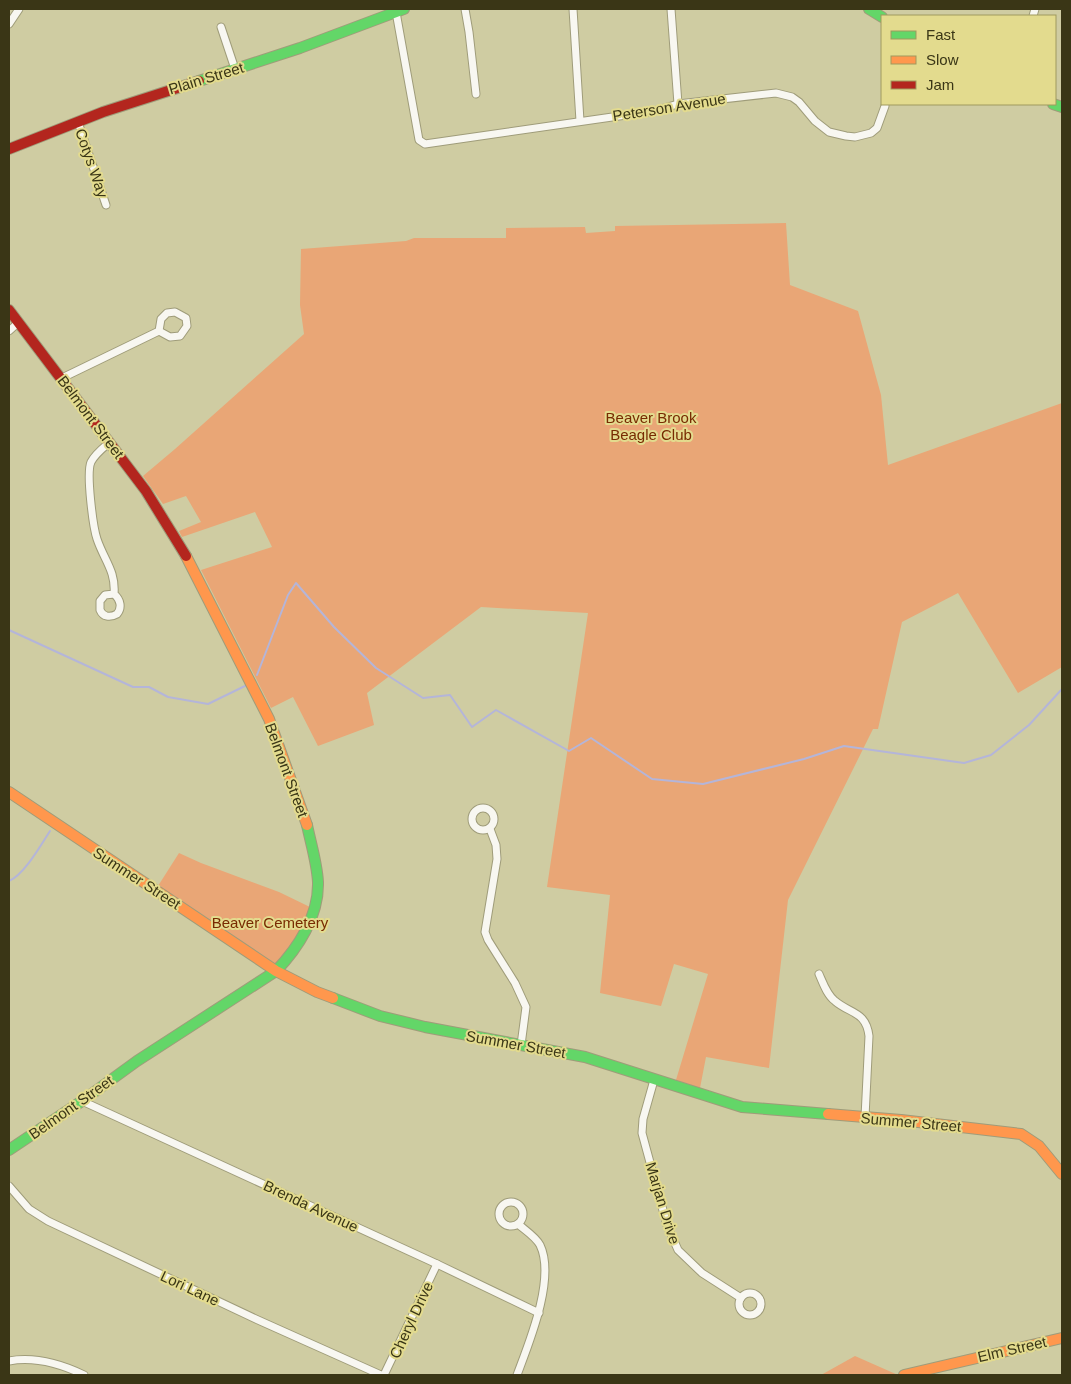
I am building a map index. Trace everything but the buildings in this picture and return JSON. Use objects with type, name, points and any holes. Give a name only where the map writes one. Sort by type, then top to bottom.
[{"type":"main road","points":[[869,9],[881,16]]},
{"type":"main road","name":"Plain Street","points":[[9,149],[139,100],[294,50],[400,10]]},
{"type":"main road","name":"Belmont Street","points":[[9,310],[153,501],[194,571],[262,703],[292,780],[311,841],[318,883],[312,918],[292,954],[276,971],[137,1061],[9,1150]]},
{"type":"main road","name":"Summer Street","points":[[9,792],[276,971],[317,992],[380,1016],[430,1028],[585,1057],[724,1102],[751,1108],[866,1117],[1021,1134],[1031,1138],[1041,1146],[1062,1174]]},
{"type":"main road","points":[[292,954],[292,974],[296,982]]},
{"type":"main road","points":[[259,959],[262,968],[260,982]]},
{"type":"main road","name":"Elm Street","points":[[904,1375],[1062,1338]]},
{"type":"street","points":[[9,24],[19,9]]},
{"type":"street","points":[[464,9],[469,32],[476,94]]},
{"type":"street","points":[[573,9],[580,121]]},
{"type":"street","points":[[671,9],[678,104]]},
{"type":"street","name":"Peterson Avenue","points":[[400,10],[419,140],[425,144],[654,111],[678,104],[776,93],[792,97],[799,102],[815,121],[829,132],[855,137],[877,128],[886,106]]},
{"type":"street","points":[[221,27],[235,69]]},
{"type":"street","name":"Cotys Way","points":[[78,122],[106,205]]},
{"type":"street","points":[[9,331],[19,322]]},
{"type":"street","points":[[62,378],[159,331]]},
{"type":"street","points":[[110,442],[92,460],[89,470],[94,529],[113,574],[115,581],[114,594]]},
{"type":"street","points":[[490,829],[496,845],[497,859],[485,932],[515,983],[526,1006],[521,1045]]},
{"type":"street","points":[[819,974],[832,999],[858,1015],[867,1026],[866,1117]]},
{"type":"street","name":"Marjan Drive","points":[[654,1080],[643,1119],[642,1133],[670,1234],[678,1250],[688,1262],[741,1298]]},
{"type":"street","name":"Brenda Avenue","points":[[82,1101],[437,1264],[539,1313]]},
{"type":"street","name":"Lori Lane","points":[[9,1186],[24,1204],[48,1221],[271,1326],[383,1375]]},
{"type":"street","points":[[517,1375],[539,1313],[544,1271],[543,1254],[539,1243],[518,1224]]},
{"type":"street","name":"Cheryl Drive","points":[[383,1375],[437,1264]]},
{"type":"street","points":[[9,1361],[22,1359],[42,1360],[70,1368],[84,1375]]},
{"type":"green space","name":"Beaver Brook Beagle Club","points":[[786,223],[790,285],[858,311],[881,395],[888,465],[1062,403],[1062,667],[1018,693],[958,593],[902,622],[878,729],[873,729],[788,900],[769,1068],[706,1057],[700,1088],[676,1080],[708,974],[674,964],[661,1006],[600,993],[610,895],[547,887],[588,613],[481,607],[367,693],[374,725],[318,746],[293,697],[271,708],[201,570],[272,547],[255,512],[182,537],[179,531],[201,522],[186,496],[163,504],[143,476],[304,334],[300,305],[301,249],[406,241],[414,238],[506,238],[506,228],[585,227],[586,233],[615,231],[615,226]]},
{"type":"green space","name":"Beaver Cemetery","points":[[179,853],[279,892],[312,908],[300,935],[280,963],[275,964],[158,886]]},
{"type":"green space","points":[[855,1356],[898,1375],[821,1375]]},
{"type":"waterway","points":[[257,675],[288,595],[296,583],[334,627],[376,668],[423,698],[450,695],[472,727],[496,710],[569,751],[591,738],[652,779],[703,784],[804,759],[844,746],[964,763],[991,755],[1029,725],[1062,689]]},
{"type":"waterway","points":[[9,630],[133,687],[149,687],[168,697],[208,704],[247,685]]},
{"type":"waterway","points":[[9,881],[15,878],[26,866],[50,831]]},
{"type":"traffic: fast","points":[[199,81],[300,48],[404,9]]},
{"type":"traffic: fast","points":[[869,9],[881,16]]},
{"type":"traffic: fast","points":[[1056,105],[1062,107]]},
{"type":"traffic: fast","points":[[9,1150],[137,1061],[276,971],[306,931],[315,907],[318,882],[307,825]]},
{"type":"traffic: fast","points":[[333,998],[380,1016],[425,1027],[585,1057],[742,1107],[828,1114]]},
{"type":"traffic: slow","points":[[186,556],[269,719],[307,825]]},
{"type":"traffic: slow","points":[[9,792],[276,971],[333,998]]},
{"type":"traffic: slow","points":[[828,1114],[901,1120],[1021,1134],[1039,1146],[1062,1174]]},
{"type":"traffic: slow","points":[[904,1375],[1062,1338]]},
{"type":"traffic: jam","points":[[9,149],[103,112],[199,81]]},
{"type":"traffic: jam","points":[[9,310],[146,491],[186,556]]}]
